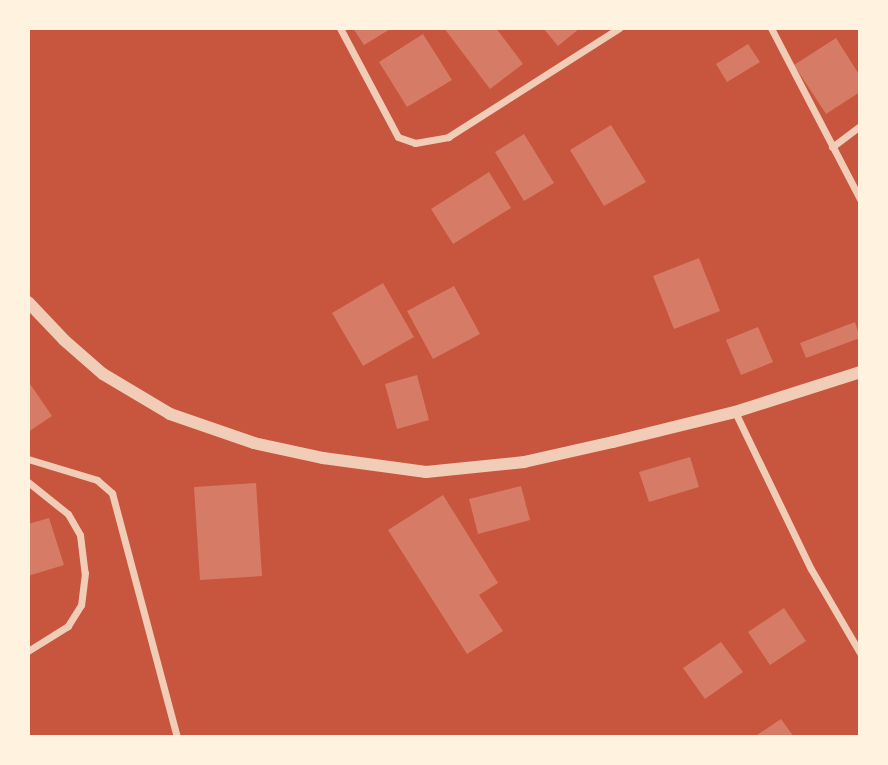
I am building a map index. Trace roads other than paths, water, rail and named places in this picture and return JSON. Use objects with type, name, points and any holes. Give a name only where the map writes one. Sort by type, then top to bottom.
[{"type":"street","points":[[340,28],[398,137],[415,143],[448,137],[619,28]]},
{"type":"street","points":[[771,28],[860,199]]},
{"type":"street","points":[[832,147],[860,127]]},
{"type":"street","points":[[28,303],[64,340],[103,374],[170,414],[254,443],[323,458],[426,472],[523,462],[735,412],[860,372]]},
{"type":"street","points":[[735,412],[811,569],[860,653]]},
{"type":"street","points":[[28,459],[97,480],[112,493],[150,644],[177,737]]},
{"type":"street","points":[[28,482],[68,514],[80,535],[85,573],[81,606],[68,625],[28,651]]}]
